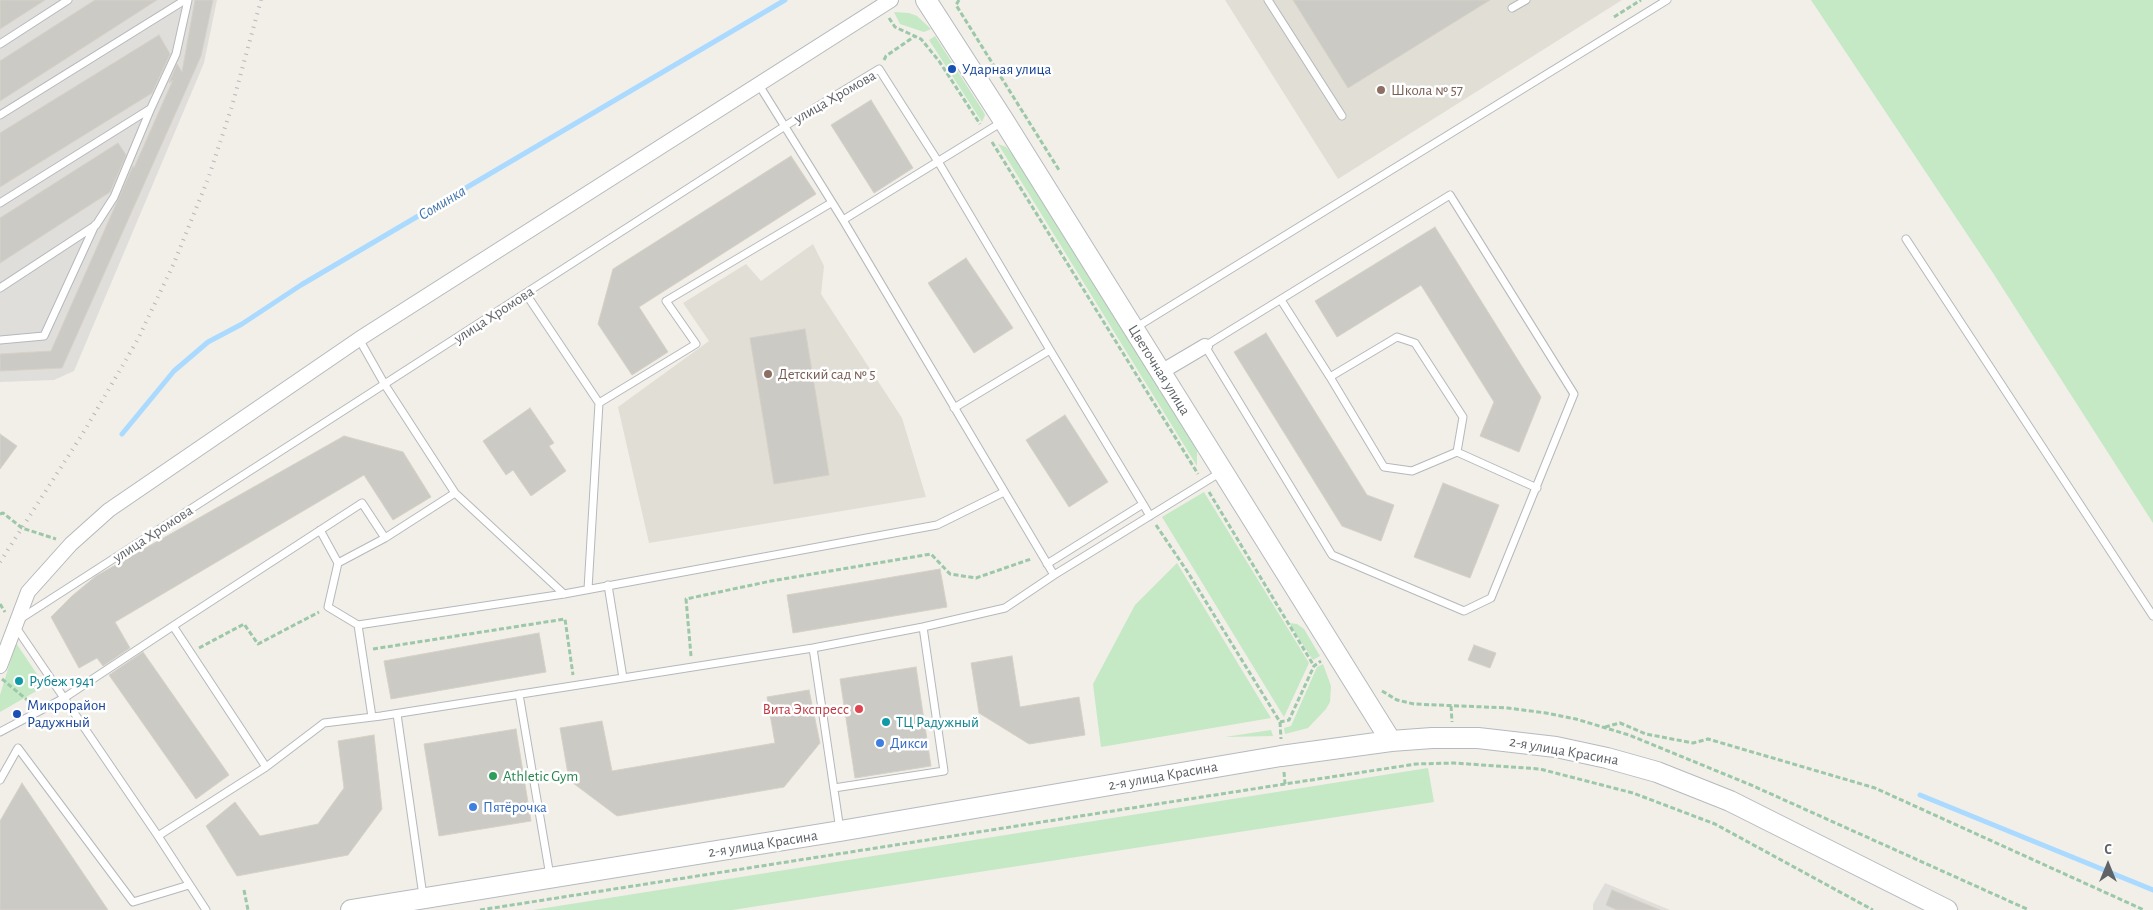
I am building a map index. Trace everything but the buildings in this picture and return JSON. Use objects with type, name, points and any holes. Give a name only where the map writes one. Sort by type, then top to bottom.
[{"type":"main road","name":"Цветочная улица","points":[[926,0],[1004,121],[1391,741]]},
{"type":"main road","name":"2-я улица Красина","points":[[351,910],[840,831],[1282,756],[1391,741],[1432,738],[1504,740],[1564,748],[1632,764],[1682,781],[1730,801],[1947,910]]},
{"type":"street","points":[[0,666],[28,592],[71,544],[109,510],[360,339],[886,3]]},
{"type":"street","points":[[1161,372],[1206,346]]},
{"type":"lane","points":[[0,44],[68,0]]},
{"type":"lane","points":[[0,340],[44,336],[96,225],[114,198],[151,108],[176,54],[187,0]]},
{"type":"lane","points":[[0,115],[187,0]]},
{"type":"lane","points":[[1268,0],[1342,116]]},
{"type":"lane","points":[[1512,8],[1526,0]]},
{"type":"lane","points":[[1134,329],[1667,0]]},
{"type":"lane","name":"улица Хромова","points":[[15,624],[785,126],[879,69],[939,163]]},
{"type":"lane","points":[[759,85],[843,220],[1054,575]]},
{"type":"lane","points":[[0,203],[151,108]]},
{"type":"lane","points":[[843,220],[939,163],[1004,121]]},
{"type":"lane","points":[[939,163],[1150,516]]},
{"type":"lane","points":[[1450,195],[1574,394],[1491,598],[1464,611],[1332,555],[1206,346],[1450,195]]},
{"type":"lane","points":[[599,403],[696,344],[666,301],[831,203]]},
{"type":"lane","points":[[0,288],[96,225]]},
{"type":"lane","points":[[1906,238],[2153,616]]},
{"type":"lane","points":[[526,294],[599,403],[588,589]]},
{"type":"lane","points":[[1280,300],[1330,377],[1384,467],[1412,471],[1457,452],[1537,488]]},
{"type":"lane","points":[[1330,377],[1397,337],[1416,342],[1463,417],[1457,452]]},
{"type":"lane","points":[[360,339],[385,385],[456,493],[564,594]]},
{"type":"lane","points":[[954,408],[1050,350]]},
{"type":"lane","points":[[158,836],[266,767],[324,723],[397,714],[813,648],[923,627],[1005,608],[1054,575],[1222,472]]},
{"type":"lane","points":[[320,530],[338,563],[328,607],[358,625],[564,594],[937,525],[1004,492]]},
{"type":"lane","points":[[338,563],[385,538],[456,493]]},
{"type":"lane","points":[[0,732],[64,698],[362,503],[385,538]]},
{"type":"lane","points":[[1048,564],[1143,504]]},
{"type":"lane","points":[[608,585],[623,678]]},
{"type":"lane","points":[[15,624],[206,910]]},
{"type":"lane","points":[[358,625],[372,717]]},
{"type":"lane","points":[[173,626],[266,767]]},
{"type":"lane","points":[[834,788],[944,771],[923,627]]},
{"type":"lane","points":[[813,648],[840,831]]},
{"type":"lane","points":[[519,694],[550,878]]},
{"type":"lane","points":[[397,714],[423,898]]},
{"type":"lane","points":[[0,779],[18,748],[133,902],[189,884]]},
{"type":"path","points":[[886,3],[895,28],[921,39],[939,61],[986,132],[1314,666]]},
{"type":"path","points":[[886,56],[915,36]]},
{"type":"path","points":[[0,514],[3,513],[22,528],[71,544]]},
{"type":"path","points":[[1150,516],[1187,571],[1280,722],[1289,720],[1314,666],[1335,653]]},
{"type":"path","points":[[692,667],[686,599],[771,581],[931,554],[950,574],[976,578],[1042,555]]},
{"type":"path","points":[[191,652],[244,624],[258,644],[328,607]]},
{"type":"path","points":[[373,659],[372,649],[565,619],[574,686]]},
{"type":"path","points":[[0,678],[40,711]]},
{"type":"path","points":[[1604,728],[1620,723],[1646,734],[1693,743],[1708,739],[1875,788],[2144,910]]},
{"type":"path","points":[[480,910],[1294,782],[1416,764],[1454,763],[1540,770],[1633,793],[1714,824],[1873,910]]},
{"type":"path","points":[[244,890],[248,910]]},
{"type":"shaded area","points":[[0,0],[217,0],[204,63],[74,371],[54,380],[0,382]]},
{"type":"shaded area","name":"Школа № 57","points":[[1225,0],[1622,0],[1338,179]]},
{"type":"shaded area","name":"Детский сад № 5","points":[[813,244],[824,266],[821,294],[902,418],[926,497],[649,543],[618,407],[709,341],[683,303],[746,264],[761,281]]},
{"type":"shaded area","points":[[1605,883],[1670,910],[1593,910],[1593,904]]},
{"type":"green space","points":[[1811,0],[2153,0],[2153,523],[1993,273]]},
{"type":"green space","points":[[894,12],[909,13],[917,16],[931,29],[924,32],[900,24]]},
{"type":"green space","points":[[935,36],[983,111],[985,115],[982,122],[929,40]]},
{"type":"green space","points":[[998,144],[1006,147],[1014,156],[1193,443],[1197,451],[1197,466]]},
{"type":"green space","points":[[1204,492],[1309,663],[1284,717],[1162,517]]},
{"type":"green space","points":[[1177,563],[1271,718],[1101,747],[1093,684],[1135,605]]},
{"type":"green space","points":[[1289,623],[1297,624],[1304,629],[1320,656],[1313,660]]},
{"type":"green space","points":[[16,643],[45,686],[0,712],[0,695]]},
{"type":"green space","points":[[1323,664],[1331,686],[1330,702],[1308,728],[1285,734],[1284,728],[1291,726],[1317,667]]},
{"type":"green space","points":[[1271,730],[1273,736],[1225,737]]},
{"type":"green space","points":[[1428,768],[1434,802],[732,910],[533,910]]},
{"type":"waterway","name":"Соминка","points":[[122,434],[174,371],[208,342],[242,324],[301,285],[785,0]]},
{"type":"waterway","points":[[1920,795],[2153,890]]},
{"type":"railway","points":[[0,562],[85,430],[138,339],[174,263],[208,179],[232,106],[261,0]]},
{"type":"place","name":"Ударная улица","points":[[952,69]]},
{"type":"place","name":"Школа № 57","points":[[1381,90]]},
{"type":"place","name":"Детский сад № 5","points":[[768,374]]},
{"type":"place","name":"Рубеж 1941","points":[[19,681]]},
{"type":"place","name":"Вита Экспресс","points":[[859,709]]},
{"type":"place","name":"Микрорайон Радужный","points":[[17,714]]},
{"type":"place","name":"ТЦ Радужный","points":[[886,722]]},
{"type":"place","name":"Дикси","points":[[880,743]]},
{"type":"place","name":"Athletic Gym","points":[[493,776]]},
{"type":"place","name":"Пятёрочка","points":[[473,807]]}]
